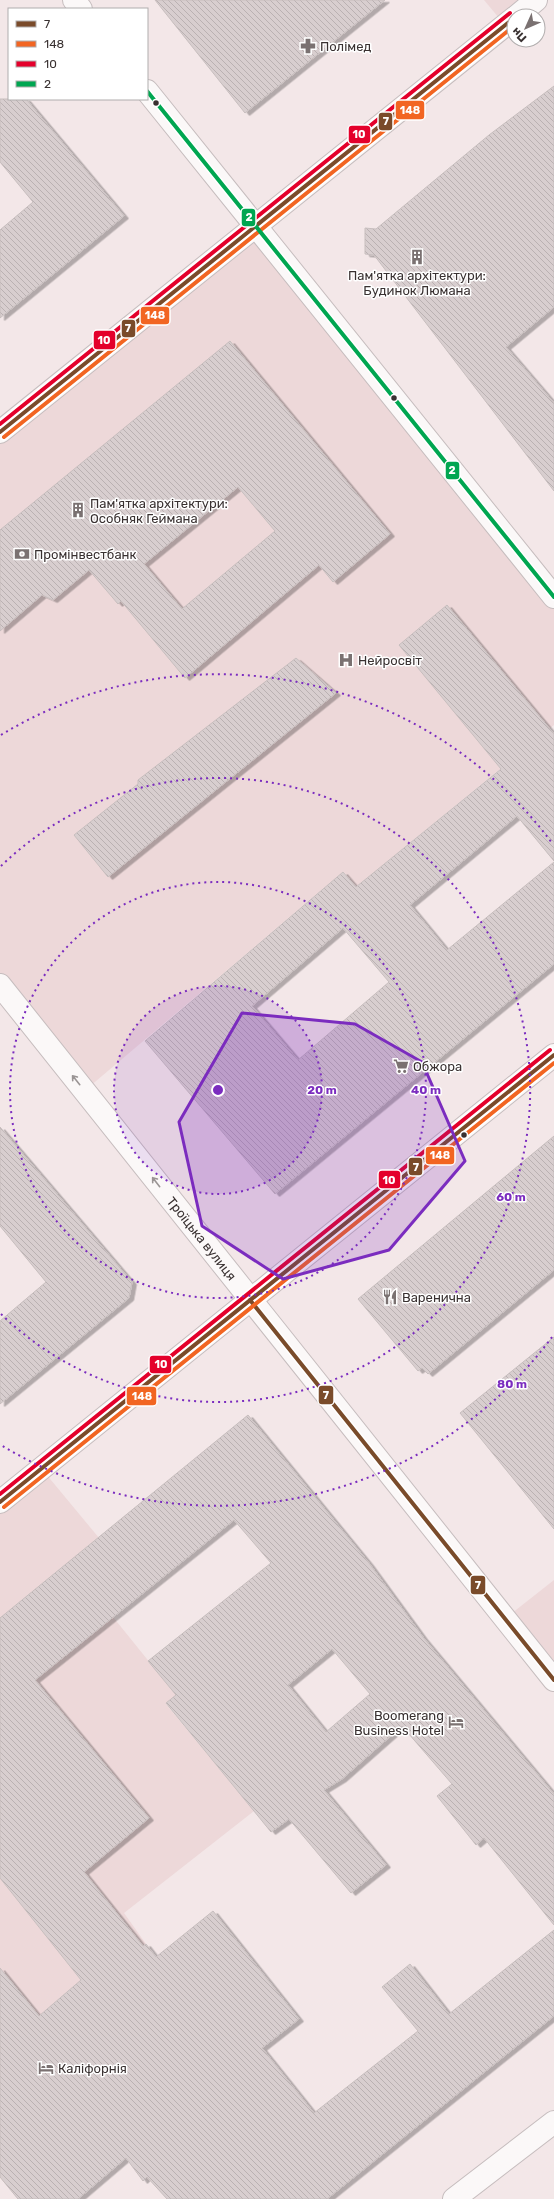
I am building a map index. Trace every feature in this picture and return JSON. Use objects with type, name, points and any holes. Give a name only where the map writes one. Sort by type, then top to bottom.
[{"type":"main road","points":[[74,0],[80,8]]},
{"type":"main road","points":[[526,8],[536,0]]},
{"type":"main road","points":[[0,432],[506,24]]},
{"type":"main road","points":[[148,92],[554,597]]},
{"type":"main road","name":"Троїцька вулиця","points":[[0,985],[554,1680]]},
{"type":"main road","points":[[0,1502],[554,1055]]},
{"type":"main road","points":[[454,2199],[554,2122]]},
{"type":"highlighted area","points":[[242,1013],[355,1024],[422,1062],[465,1161],[389,1250],[283,1279],[202,1226],[179,1122]]},
{"type":"shaded area","points":[[484,0],[522,0],[512,8],[506,8],[506,13],[499,18]]},
{"type":"shaded area","points":[[262,226],[554,585],[554,725],[356,887],[343,872],[89,1087],[0,978],[0,436]]},
{"type":"shaded area","points":[[36,1462],[143,1591],[113,1617],[176,1695],[166,1704],[254,1811],[124,1913],[146,1944],[99,1981],[74,1986],[39,2016],[0,1968],[0,1492]]},
{"type":"shaded area","points":[[554,1580],[554,1676],[507,1617]]},
{"type":"building","points":[[155,0],[385,0],[245,113]]},
{"type":"building","name":"Пам'ятка архітектури: Будинок Люмана","points":[[554,86],[554,307],[506,347],[554,403],[554,491],[374,255],[365,254],[365,228],[376,229],[489,135]]},
{"type":"building","points":[[0,99],[27,100],[124,216],[0,318],[0,230],[33,202],[0,162]]},
{"type":"building","points":[[230,341],[390,534],[333,582],[319,565],[185,678],[121,601],[118,604],[89,570],[53,600],[42,595],[0,631],[0,530]],"holes":[[[238,487],[275,531],[182,609],[144,564]]]},
{"type":"building","points":[[447,605],[554,734],[554,861],[517,816],[410,905],[447,950],[554,862],[554,964],[275,1194],[145,1041],[343,872],[356,887],[501,769],[399,645]],"holes":[[[343,928],[389,982],[298,1060],[252,1006]]]},
{"type":"building","points":[[296,658],[336,693],[108,877],[74,835],[138,784],[138,780]]},
{"type":"building","points":[[0,1127],[132,1282],[129,1298],[0,1404],[0,1321],[46,1282],[0,1226]]},
{"type":"building","points":[[554,1136],[554,1270],[428,1374],[422,1368],[418,1371],[358,1299]]},
{"type":"building","points":[[554,1337],[554,1529],[460,1413]]},
{"type":"building","points":[[248,1415],[369,1563],[423,1637],[554,1794],[554,1925],[484,1838],[476,1845],[437,1796],[452,1784],[402,1726],[342,1779],[324,1790],[386,1865],[351,1893],[289,1819],[271,1832],[166,1703],[176,1695],[148,1661],[271,1563],[234,1520],[35,1680],[149,1818],[84,1872],[143,1946],[146,1944],[156,1957],[213,1911],[299,2019],[262,2048],[314,2113],[418,2031],[382,1987],[410,1964],[449,2014],[554,1930],[554,2016],[327,2199],[167,2199],[147,2177],[143,2181],[126,2158],[78,2199],[18,2199],[0,2177],[0,1968],[39,2016],[81,1980],[0,1878],[0,1618]],"holes":[[[332,1649],[370,1694],[326,1732],[288,1685]]]},
{"type":"transit line","name":"10","points":[[0,424],[506,16]]},
{"type":"transit line","name":"7","points":[[0,432],[506,24]]},
{"type":"transit line","name":"148","points":[[4,437],[506,32]]},
{"type":"transit line","name":"2","points":[[148,92],[554,597]]},
{"type":"transit line","name":"10","points":[[0,1494],[550,1050]]},
{"type":"transit line","name":"7","points":[[0,1502],[554,1055]]},
{"type":"transit line","name":"148","points":[[4,1507],[554,1063]]},
{"type":"transit line","name":"7","points":[[250,1300],[554,1680]]},
{"type":"place","name":"Полімед","points":[[308,46]]},
{"type":"place","name":"Пам'ятка архітектури: Будинок Люмана","points":[[417,257]]},
{"type":"place","name":"Пам'ятка архітектури: Особняк Геймана","points":[[78,510]]},
{"type":"place","name":"Промінвестбанк","points":[[22,554]]},
{"type":"place","name":"Нейросвіт","points":[[346,660]]},
{"type":"place","name":"Обжора","points":[[401,1066]]},
{"type":"place","name":"Варенична","points":[[390,1297]]},
{"type":"place","name":"Boomerang Business Hotel","points":[[456,1722]]},
{"type":"place","name":"Каліфорнія","points":[[46,2068]]}]
